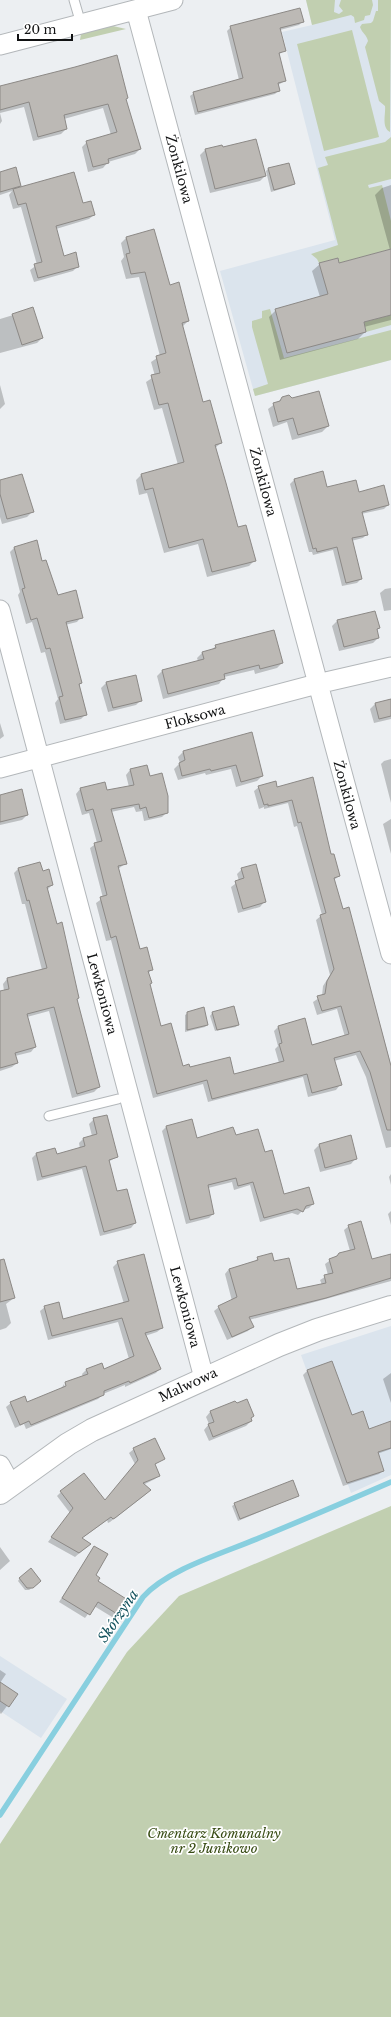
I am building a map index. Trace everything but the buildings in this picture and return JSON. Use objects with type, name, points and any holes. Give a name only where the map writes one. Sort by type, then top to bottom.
[{"type":"street","points":[[0,45],[173,0]]},
{"type":"street","name":"Żonkilowa","points":[[136,10],[391,954]]},
{"type":"street","name":"Lewkoniowa","points":[[0,610],[204,1378]]},
{"type":"street","name":"Floksowa","points":[[0,768],[317,684],[391,667]]},
{"type":"street","name":"Malwowa","points":[[5,1489],[68,1444],[92,1430],[204,1378],[304,1335],[391,1307]]},
{"type":"street","points":[[0,1465],[5,1489]]},
{"type":"lane","points":[[74,0],[81,24]]},
{"type":"lane","points":[[49,1116],[118,1099]]},
{"type":"shaded area","points":[[306,0],[391,0],[391,360],[255,396],[220,271],[335,240],[282,32],[312,25]]},
{"type":"shaded area","points":[[391,1326],[391,1475],[351,1493],[301,1355]]},
{"type":"shaded area","points":[[0,1656],[67,1699],[41,1738],[0,1711]]},
{"type":"green space","points":[[306,0],[335,0],[334,12],[339,14],[343,11],[339,6],[341,0],[372,0],[373,5],[370,15],[365,16],[364,20],[355,23],[354,17],[351,15],[312,25]]},
{"type":"green space","points":[[378,0],[391,0],[390,132],[387,130],[384,120],[385,106],[379,101],[365,47],[368,41],[360,27],[362,24],[371,23],[373,21],[376,11],[378,11]]},
{"type":"green space","points":[[113,26],[126,29],[80,40],[81,34]]},
{"type":"green space","points":[[352,30],[379,137],[324,151],[297,44]]},
{"type":"green space","points":[[391,137],[391,179],[368,185],[369,188],[382,185],[391,221],[391,249],[339,263],[338,258],[319,263],[311,254],[338,245],[318,168],[328,165],[325,157],[385,142]]},
{"type":"green space","points":[[270,309],[284,358],[391,330],[391,360],[255,396],[253,389],[268,384],[252,327],[252,321],[262,318],[262,311]]},
{"type":"green space","points":[[391,315],[391,325],[366,332],[364,322]]},
{"type":"green space","name":"Cmentarz Komunalny nr 2 Junikowo","points":[[391,1506],[391,2017],[0,2017],[0,1844],[127,1652],[179,1596]]},
{"type":"waterway","name":"Skórzyna","points":[[0,1815],[143,1597],[154,1587],[181,1570],[391,1482]]}]
